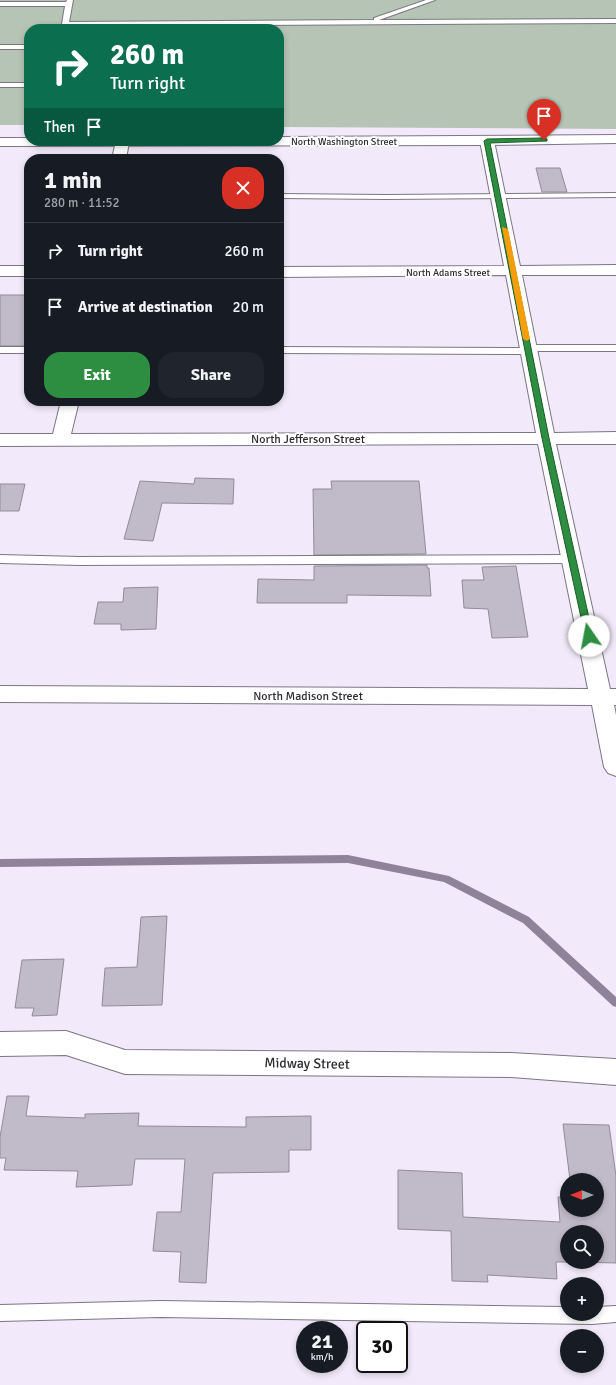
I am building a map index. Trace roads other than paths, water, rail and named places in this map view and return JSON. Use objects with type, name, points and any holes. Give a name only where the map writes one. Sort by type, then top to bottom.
[{"type":"street","name":"North Washington Street","points":[[284,142],[616,139]]},
{"type":"street","points":[[487,141],[546,438],[572,559],[609,697],[616,767]]},
{"type":"street","name":"North Washington Street","points":[[0,142],[24,142]]},
{"type":"street","name":"North Adams Street","points":[[284,272],[513,272],[616,270]]},
{"type":"street","points":[[0,271],[24,271]]},
{"type":"street","points":[[61,440],[69,406]]},
{"type":"street","name":"North Jefferson Street","points":[[0,440],[616,438]]},
{"type":"street","name":"North Madison Street","points":[[0,694],[609,697]]},
{"type":"street","name":"Midway Street","points":[[0,1044],[66,1043],[125,1062],[511,1065],[616,1072]]},
{"type":"lane","points":[[365,22],[432,0]]},
{"type":"lane","points":[[0,4],[70,2],[64,24]]},
{"type":"lane","points":[[254,24],[616,21]]},
{"type":"lane","points":[[0,47],[24,47]]},
{"type":"lane","points":[[0,85],[24,85]]},
{"type":"lane","points":[[284,196],[498,197],[616,195]]},
{"type":"lane","points":[[284,350],[616,348]]},
{"type":"lane","points":[[0,350],[24,350]]},
{"type":"lane","points":[[0,559],[80,561],[572,559]]},
{"type":"lane","points":[[0,1312],[161,1309],[592,1316],[616,1314]]},
{"type":"waterway","points":[[0,863],[348,859],[446,879],[526,920],[616,1003]]}]
